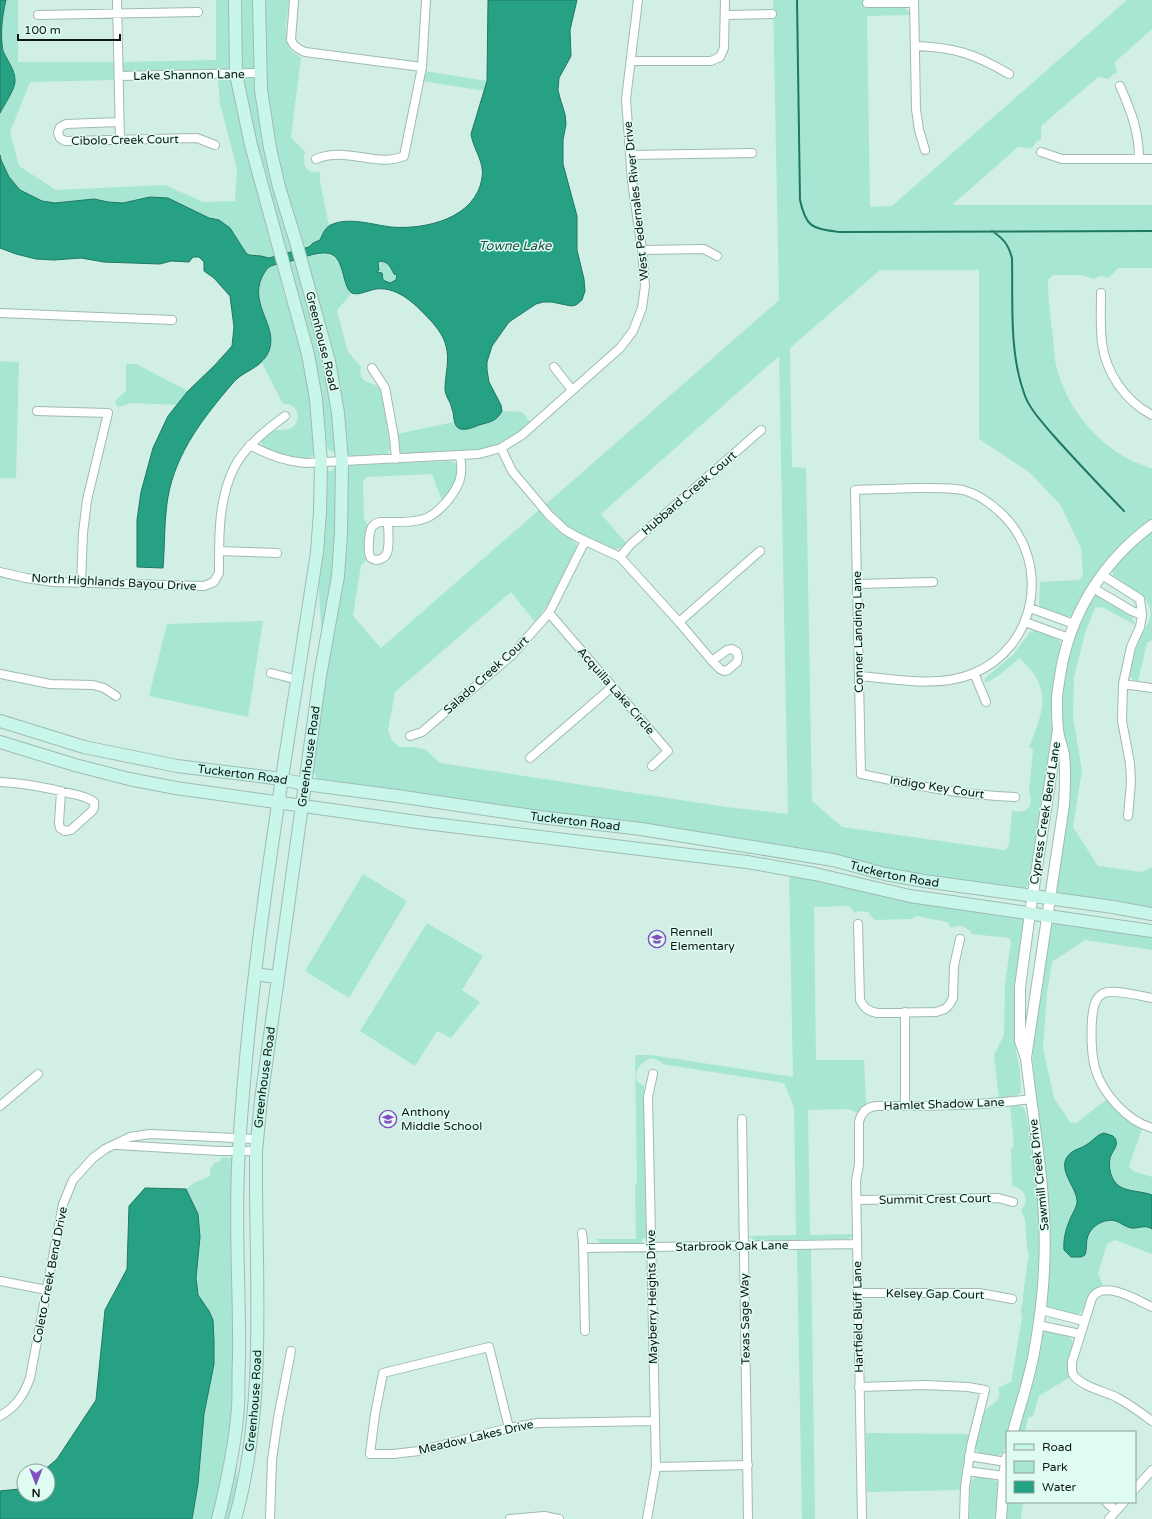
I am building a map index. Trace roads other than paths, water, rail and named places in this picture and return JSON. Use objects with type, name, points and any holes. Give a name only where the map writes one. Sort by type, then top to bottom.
[{"type":"main road","name":"Greenhouse Road","points":[[218,1519],[233,1449],[238,1407],[238,1151],[255,974],[278,802],[298,680],[316,552],[320,512],[321,462],[316,399],[308,354],[251,145],[236,74],[235,0]]},
{"type":"main road","name":"Greenhouse Road","points":[[235,1519],[244,1481],[251,1435],[256,1381],[257,1145],[277,977],[320,676],[338,576],[341,532],[342,461],[338,412],[329,361],[296,242],[279,188],[270,148],[261,90],[259,0]]},
{"type":"main road","name":"Tuckerton Road","points":[[0,721],[46,736],[119,755],[177,766],[282,779],[305,784],[397,796],[539,818],[641,829],[833,860],[885,874],[924,881],[1113,907],[1152,914]]},
{"type":"main road","name":"Tuckerton Road","points":[[0,742],[75,765],[176,788],[416,822],[757,864],[815,874],[910,896],[1152,931]]},
{"type":"main road","points":[[757,864],[760,849]]},
{"type":"main road","points":[[255,974],[277,977]]},
{"type":"main road","points":[[239,1330],[257,1330]]},
{"type":"street","points":[[117,0],[120,140]]},
{"type":"street","points":[[294,0],[291,35],[293,45],[305,52],[422,67]]},
{"type":"street","points":[[316,159],[325,155],[338,154],[386,160],[396,160],[404,156],[422,67],[426,0]]},
{"type":"street","name":"West Pedernales River Drive","points":[[250,446],[269,456],[291,462],[305,463],[480,454],[501,448],[522,435],[620,348],[633,331],[642,308],[645,286],[630,155],[626,99],[638,0]]},
{"type":"street","points":[[630,61],[711,61],[720,57],[724,48],[725,0]]},
{"type":"street","points":[[867,3],[914,1],[916,109],[919,130],[926,150]]},
{"type":"street","points":[[38,15],[198,12]]},
{"type":"street","points":[[725,15],[772,14]]},
{"type":"street","points":[[915,46],[956,50],[991,63],[1009,74]]},
{"type":"street","name":"Lake Shannon Lane","points":[[119,76],[260,73]]},
{"type":"street","points":[[1120,86],[1136,125],[1139,142],[1139,159]]},
{"type":"street","name":"Cibolo Creek Court","points":[[119,122],[66,124],[60,126],[58,132],[60,138],[65,141],[197,138],[215,145]]},
{"type":"street","points":[[1041,152],[1062,159],[1152,159]]},
{"type":"street","points":[[630,155],[752,153]]},
{"type":"street","points":[[642,250],[704,249],[717,256]]},
{"type":"street","points":[[1101,293],[1102,342],[1106,362],[1110,372],[1120,388],[1128,397],[1136,405],[1152,415]]},
{"type":"street","points":[[0,313],[172,320]]},
{"type":"street","points":[[372,368],[385,388],[396,459]]},
{"type":"street","points":[[554,368],[572,390]]},
{"type":"street","points":[[37,411],[108,413],[87,500],[83,533],[81,583]]},
{"type":"street","points":[[277,553],[219,551],[221,504],[234,467],[250,446],[285,416]]},
{"type":"street","name":"Hubbard Creek Court","points":[[620,557],[631,544],[761,430]]},
{"type":"street","points":[[501,448],[512,471],[549,515],[565,530],[620,557],[712,661]]},
{"type":"street","points":[[388,522],[387,552],[385,557],[381,560],[375,560],[371,558],[368,552],[371,529],[375,524],[380,522],[420,520],[429,516],[446,502],[456,490],[461,474],[460,456]]},
{"type":"street","name":"Conner Landing Lane","points":[[861,774],[855,490],[948,488],[964,490],[982,498],[998,509],[1021,539],[1028,557],[1032,576],[1030,608]]},
{"type":"street","name":"Cypress Creek Bend Lane","points":[[1033,896],[1058,730],[1057,698],[1063,658],[1069,638],[1074,624],[1093,588],[1106,568],[1134,538],[1152,525]]},
{"type":"street","name":"Salado Creek Court","points":[[410,736],[422,732],[512,655],[549,613],[585,541]]},
{"type":"street","name":"North Highlands Bayou Drive","points":[[0,572],[53,582],[204,586],[214,582],[219,573],[219,551]]},
{"type":"street","points":[[679,622],[760,551]]},
{"type":"street","points":[[1102,575],[1140,599],[1142,615],[1140,627],[1126,665],[1123,684],[1122,721],[1130,763],[1128,816]]},
{"type":"street","points":[[857,584],[933,582]]},
{"type":"street","points":[[1093,588],[1132,611],[1142,615]]},
{"type":"street","points":[[859,676],[942,681],[960,678],[974,673],[1001,655],[1012,643],[1025,622],[1030,608],[1074,624]]},
{"type":"street","name":"Acquilla Lake Circle","points":[[549,613],[668,751],[652,766]]},
{"type":"street","points":[[1025,622],[1069,638]]},
{"type":"street","points":[[271,673],[298,680]]},
{"type":"street","points":[[974,673],[986,702]]},
{"type":"street","points":[[0,674],[50,684],[94,685],[104,688],[116,696]]},
{"type":"street","points":[[1123,684],[1152,688]]},
{"type":"street","points":[[530,758],[612,687]]},
{"type":"street","name":"Cypress Creek Bend Lane","points":[[1047,916],[1061,826],[1065,787],[1064,754],[1058,730]]},
{"type":"street","name":"Indigo Key Court","points":[[861,774],[948,792],[1015,797]]},
{"type":"street","points":[[0,782],[25,784],[61,791],[89,798],[94,802],[94,808],[71,830],[65,831],[60,828],[61,791]]},
{"type":"street","name":"Sawmill Creek Drive","points":[[1013,1431],[1034,1354],[1041,1310],[1044,1269],[1045,1227],[1042,1188],[1026,1058],[1020,1041],[1019,1005],[1023,962],[1033,896]]},
{"type":"street","name":"Sawmill Creek Drive","points":[[1026,1058],[1047,916]]},
{"type":"street","points":[[858,924],[860,996],[864,1007],[877,1013],[936,1012],[949,1005],[953,998],[954,966],[960,939]]},
{"type":"street","points":[[1152,998],[1112,992],[1105,992],[1099,996],[1095,1002],[1091,1043],[1095,1069],[1107,1093],[1125,1113],[1138,1122],[1152,1128]]},
{"type":"street","points":[[905,1012],[905,1106]]},
{"type":"street","points":[[0,1106],[38,1074]]},
{"type":"street","name":"Mayberry Heights Drive","points":[[647,1519],[656,1467],[648,1097],[653,1074]]},
{"type":"street","name":"Hamlet Shadow Lane","points":[[861,1116],[865,1110],[872,1106],[992,1104],[1031,1099]]},
{"type":"street","name":"Hartfield Bluff Lane","points":[[861,1116],[859,1122],[859,1164],[856,1181],[862,1519]]},
{"type":"street","name":"Texas Sage Way","points":[[742,1119],[748,1519]]},
{"type":"street","name":"Coleto Creek Bend Drive","points":[[0,1416],[8,1412],[18,1402],[28,1384],[63,1204],[67,1191],[73,1180],[93,1158],[105,1149],[130,1137],[150,1134],[240,1138],[257,1145]]},
{"type":"street","points":[[167,1147],[168,1135]]},
{"type":"street","name":"Coleto Creek Bend Drive","points":[[116,1145],[238,1151],[257,1145]]},
{"type":"street","name":"Summit Crest Court","points":[[857,1200],[998,1198],[1013,1202]]},
{"type":"street","points":[[582,1233],[585,1331]]},
{"type":"street","name":"Starbrook Oak Lane","points":[[583,1248],[857,1244]]},
{"type":"street","points":[[0,1281],[46,1290]]},
{"type":"street","points":[[1152,1307],[1112,1290],[1104,1290],[1095,1294],[1084,1321],[1072,1362],[1072,1372],[1076,1378],[1138,1410],[1152,1421]]},
{"type":"street","name":"Kelsey Gap Court","points":[[858,1293],[979,1293],[1012,1299]]},
{"type":"street","points":[[1041,1310],[1084,1321]]},
{"type":"street","points":[[1038,1325],[1080,1334]]},
{"type":"street","name":"Meadow Lakes Drive","points":[[509,1428],[489,1347],[383,1373],[375,1414],[370,1454],[393,1454],[419,1451],[509,1428],[538,1423],[655,1421]]},
{"type":"street","points":[[270,1519],[272,1460],[278,1418],[291,1351]]},
{"type":"street","points":[[859,1387],[925,1385],[968,1387],[985,1390],[969,1456],[965,1487],[964,1519]]},
{"type":"street","points":[[969,1456],[1006,1460],[1001,1519]]},
{"type":"street","points":[[656,1467],[748,1465]]},
{"type":"street","points":[[1136,1488],[1152,1470]]},
{"type":"street","points":[[967,1471],[1004,1476]]},
{"type":"street","points":[[1107,1503],[1116,1511]]},
{"type":"street","points":[[1109,1519],[1123,1503]]},
{"type":"street","points":[[510,1519],[544,1516],[559,1519]]},
{"type":"water","points":[[0,0],[6,0],[2,26],[3,51],[15,76],[15,83],[12,92],[0,113]]},
{"type":"water","name":"Towne Lake","points":[[488,0],[577,0],[570,30],[571,56],[559,78],[558,90],[565,114],[566,124],[563,140],[563,164],[577,216],[577,250],[584,279],[585,291],[582,300],[576,305],[571,306],[552,302],[536,304],[509,322],[492,346],[487,362],[487,370],[489,382],[501,405],[502,411],[498,417],[493,421],[469,429],[462,429],[457,426],[445,392],[448,357],[445,343],[432,322],[421,310],[400,294],[384,289],[376,289],[357,294],[352,293],[346,284],[337,259],[326,253],[312,255],[271,266],[262,277],[259,288],[261,308],[271,336],[271,345],[267,355],[259,364],[240,376],[232,384],[211,409],[184,450],[177,465],[168,497],[163,568],[137,567],[137,520],[141,492],[153,448],[168,416],[188,391],[232,346],[234,327],[230,296],[214,278],[204,271],[204,262],[199,257],[193,257],[189,262],[171,261],[160,264],[104,262],[81,258],[54,260],[36,259],[0,248],[0,155],[9,177],[20,190],[42,201],[55,203],[94,199],[123,203],[150,197],[168,198],[209,218],[219,220],[230,228],[246,253],[249,255],[269,258],[309,247],[313,243],[320,240],[328,226],[340,222],[354,221],[391,227],[419,226],[447,219],[460,212],[470,203],[478,192],[482,178],[482,166],[471,134],[487,81]],"holes":[[[380,261],[390,267],[394,274],[397,275],[396,280],[390,283],[383,280],[382,273],[377,272],[379,270],[378,263]]]},
{"type":"water","points":[[1104,1133],[1113,1136],[1116,1142],[1116,1147],[1110,1158],[1109,1166],[1112,1177],[1116,1183],[1123,1188],[1152,1195],[1152,1229],[1144,1227],[1131,1228],[1111,1220],[1102,1222],[1091,1230],[1087,1239],[1085,1255],[1081,1257],[1071,1257],[1064,1250],[1064,1242],[1068,1225],[1077,1203],[1077,1197],[1065,1171],[1065,1164],[1067,1158],[1072,1152]]},
{"type":"water","points":[[145,1188],[186,1189],[198,1214],[200,1237],[196,1278],[198,1295],[209,1311],[213,1320],[214,1364],[204,1414],[198,1484],[192,1519],[0,1519],[0,1491],[16,1489],[16,1503],[56,1503],[56,1463],[52,1463],[57,1459],[96,1400],[105,1310],[127,1269],[129,1206]]},
{"type":"waterway","points":[[797,0],[800,200],[805,216],[816,228],[839,232],[1152,231]]},
{"type":"waterway","points":[[992,231],[1005,242],[1012,258],[1014,344],[1019,377],[1026,399],[1037,416],[1053,435],[1124,511]]},
{"type":"place","name":"Rennell Elementary","points":[[657,939]]},
{"type":"place","name":"Anthony Middle School","points":[[388,1119]]}]
